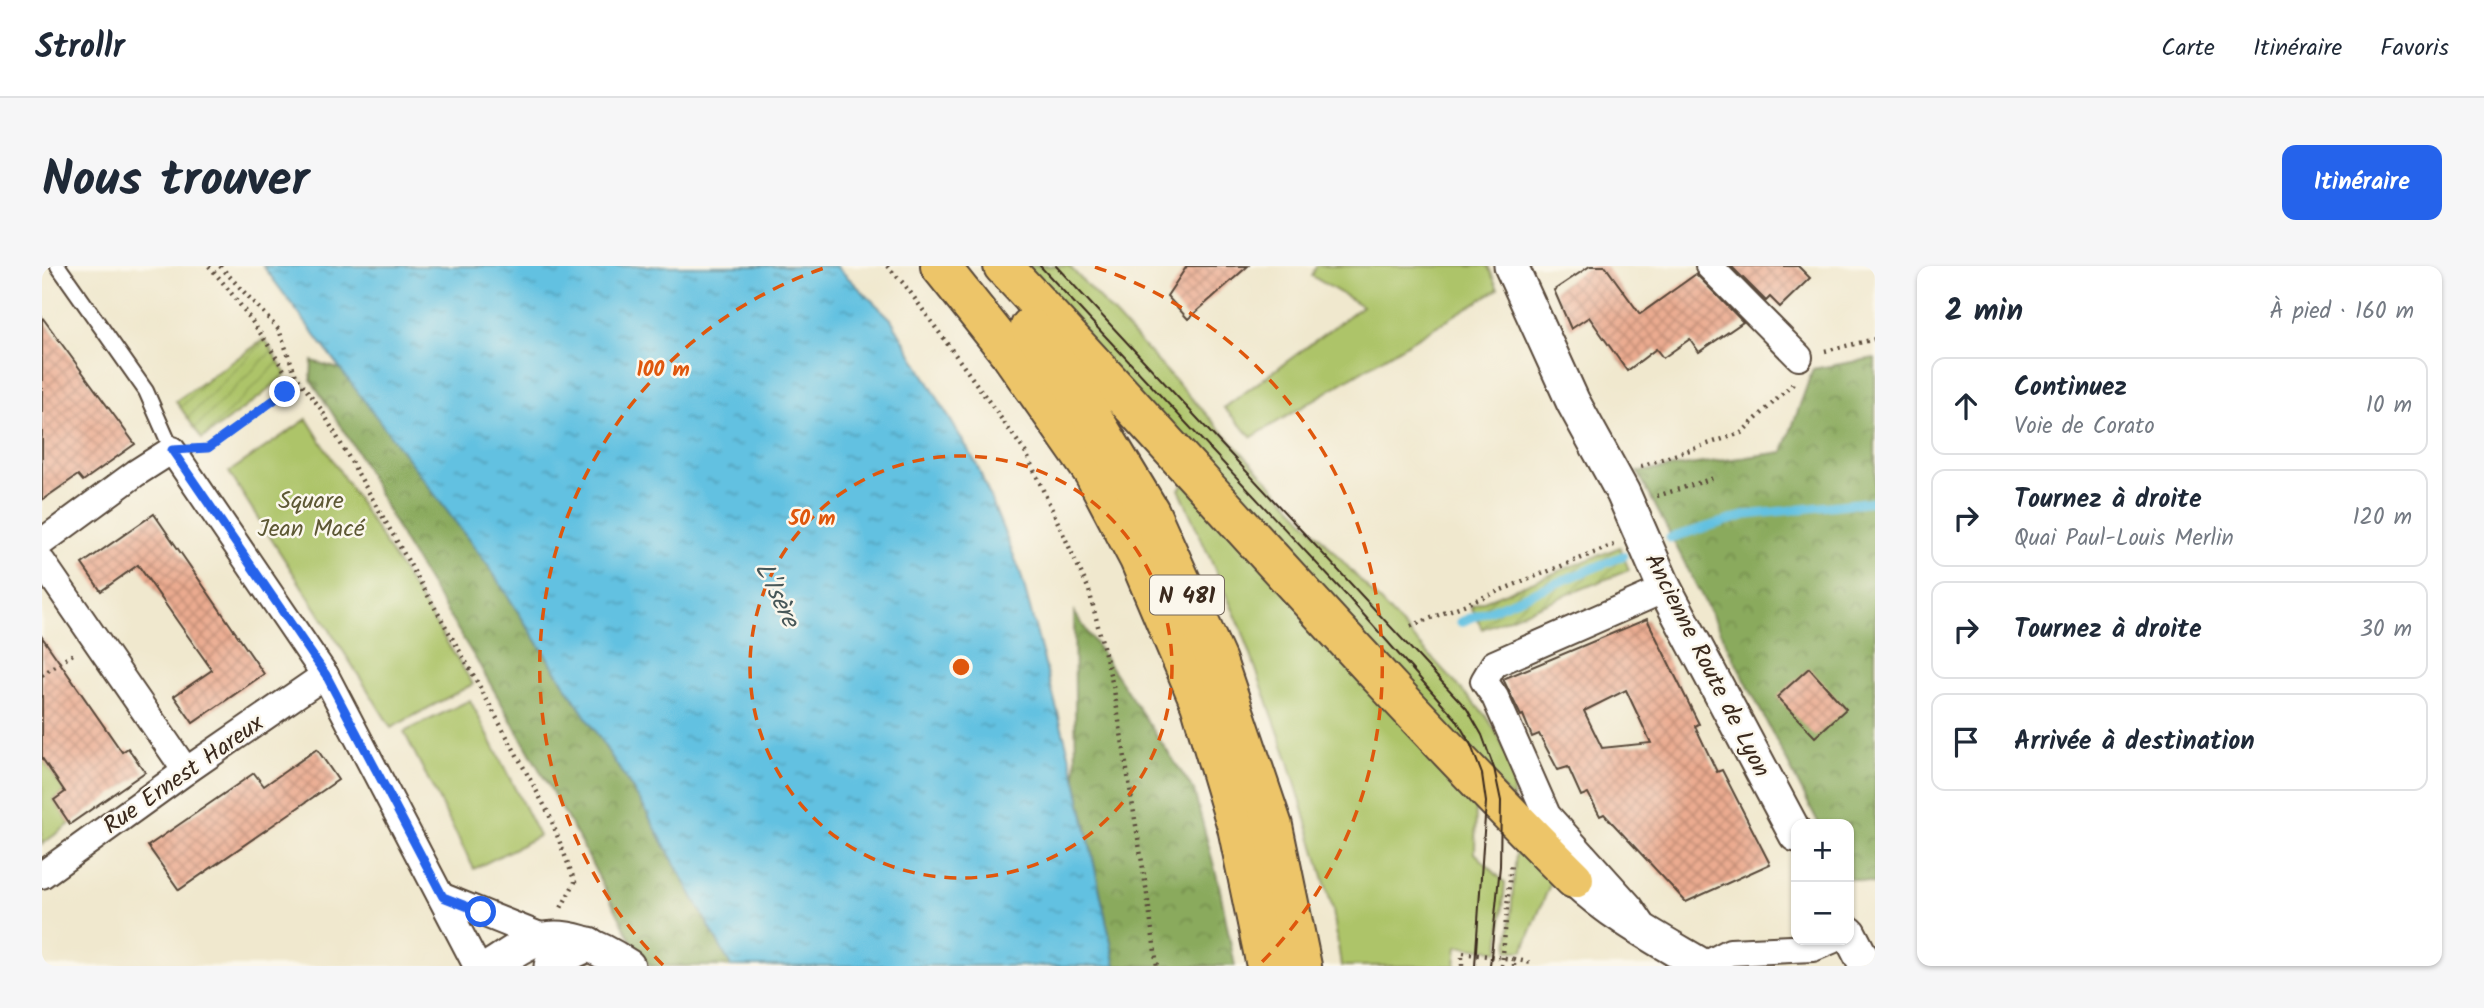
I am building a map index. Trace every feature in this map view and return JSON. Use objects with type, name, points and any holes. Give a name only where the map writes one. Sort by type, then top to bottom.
[{"type":"highway","name":"N 481","points":[[940,266],[1011,355],[1093,472],[1139,559],[1200,703],[1237,827],[1266,966]]},
{"type":"highway","name":"N 481","points":[[983,266],[1070,380],[1150,512],[1217,661],[1273,826],[1302,966]]},
{"type":"highway","points":[[1003,266],[1306,596],[1514,819],[1574,879]]},
{"type":"street","name":"Ancienne Route de Lyon","points":[[1511,266],[1573,402],[1633,503],[1665,589],[1791,826]]},
{"type":"street","points":[[1709,266],[1799,357]]},
{"type":"street","points":[[42,542],[172,450],[326,675],[477,966]]},
{"type":"street","points":[[42,562],[186,771]]},
{"type":"street","points":[[1648,933],[1630,906],[1547,815],[1495,697],[1484,681],[1494,664],[1665,589]]},
{"type":"street","name":"Rue Ernest Hareux","points":[[42,876],[186,771],[326,675]]},
{"type":"street","points":[[1574,879],[1592,896],[1703,966],[1730,952],[1813,948],[1820,945]]},
{"type":"street","points":[[443,897],[559,958],[589,944],[628,966]]},
{"type":"street","points":[[1854,943],[1866,966]]},
{"type":"street","points":[[492,966],[514,951],[548,952]]},
{"type":"lane","points":[[58,266],[146,391],[172,450]]},
{"type":"path","points":[[209,266],[265,339],[291,382]]},
{"type":"path","points":[[220,266],[279,330],[296,376],[321,409],[470,669],[549,814],[575,882],[548,952]]},
{"type":"path","points":[[887,266],[905,285],[1026,453],[1089,590],[1114,691],[1157,966]]},
{"type":"path","points":[[1411,626],[1540,577],[1633,503],[1741,433],[1792,385],[1799,357],[1875,340]]},
{"type":"path","points":[[172,450],[208,448],[285,392],[296,376]]},
{"type":"path","points":[[1633,503],[1714,478]]},
{"type":"path","points":[[42,675],[77,651]]},
{"type":"path","points":[[1462,966],[1462,954],[1531,963]]},
{"type":"path","points":[[1514,959],[1514,966]]},
{"type":"green space","points":[[1017,266],[1069,266],[1486,716],[1507,756],[1512,777],[1513,800]]},
{"type":"green space","points":[[1316,266],[1488,266],[1498,289],[1252,437],[1224,408],[1362,306],[1312,276]]},
{"type":"green space","points":[[265,339],[286,374],[202,439],[176,401]]},
{"type":"green space","points":[[1875,358],[1875,884],[1854,879],[1854,819],[1816,819],[1638,472],[1783,452],[1813,369]]},
{"type":"green space","points":[[312,361],[343,370],[489,567],[642,804],[731,966],[651,966],[638,953],[578,837],[480,666],[404,542],[356,450],[311,380]]},
{"type":"green space","name":"Square Jean Macé","points":[[307,419],[473,684],[391,728],[229,472]]},
{"type":"green space","points":[[1189,479],[1476,799],[1475,853],[1505,883],[1499,951],[1457,946],[1455,966],[1341,966],[1333,910],[1289,762],[1242,630],[1179,489]]},
{"type":"green space","points":[[1620,547],[1629,570],[1482,629],[1471,606]]},
{"type":"green space","points":[[1074,612],[1194,791],[1219,885],[1235,966],[1116,966],[1076,779]]},
{"type":"green space","points":[[470,700],[539,836],[474,869],[404,732]]},
{"type":"green space","points":[[42,758],[65,792],[54,800],[70,824],[42,844]]},
{"type":"green space","points":[[1517,840],[1553,877],[1523,951],[1508,951]]},
{"type":"water","name":"L'Isère","points":[[263,266],[836,266],[891,319],[977,465],[1020,571],[1076,780],[1116,966],[731,966],[642,804],[489,567]]},
{"type":"building","points":[[1187,266],[1248,266],[1188,319],[1167,296]]},
{"type":"building","points":[[1590,266],[1605,266],[1640,314],[1696,274],[1743,322],[1699,352],[1690,339],[1663,358],[1656,349],[1627,371],[1589,317],[1571,329],[1554,290]]},
{"type":"building","points":[[1731,266],[1798,266],[1810,278],[1780,307],[1770,297],[1766,301]]},
{"type":"building","points":[[42,317],[135,444],[83,481],[78,475],[42,500]]},
{"type":"building","points":[[154,514],[264,674],[193,723],[174,696],[212,670],[138,565],[101,591],[82,564]]},
{"type":"building","points":[[1647,619],[1699,724],[1695,726],[1717,772],[1722,770],[1770,864],[1686,902],[1604,814],[1600,816],[1588,793],[1581,796],[1568,767],[1558,770],[1539,734],[1532,737],[1503,679]],"holes":[[[1626,690],[1651,743],[1602,748],[1584,711]]]},
{"type":"building","points":[[42,637],[122,752],[128,748],[145,772],[70,824],[54,800],[65,792],[42,758]]},
{"type":"building","points":[[1809,668],[1846,709],[1815,737],[1777,697]]},
{"type":"building","points":[[317,749],[338,780],[179,890],[148,846],[254,773],[264,786]]},
{"type":"waterway","points":[[1670,538],[1747,515],[1875,501]]},
{"type":"waterway","points":[[1461,622],[1623,556]]},
{"type":"tram line","points":[[1040,266],[1347,596],[1456,719],[1470,743],[1482,774],[1486,802],[1475,966]]},
{"type":"tram line","points":[[1056,266],[1467,709],[1482,735],[1494,768],[1501,801],[1500,866],[1490,966]]},
{"type":"route","points":[[285,392],[208,448],[172,450],[317,660],[443,897],[481,912]]}]
